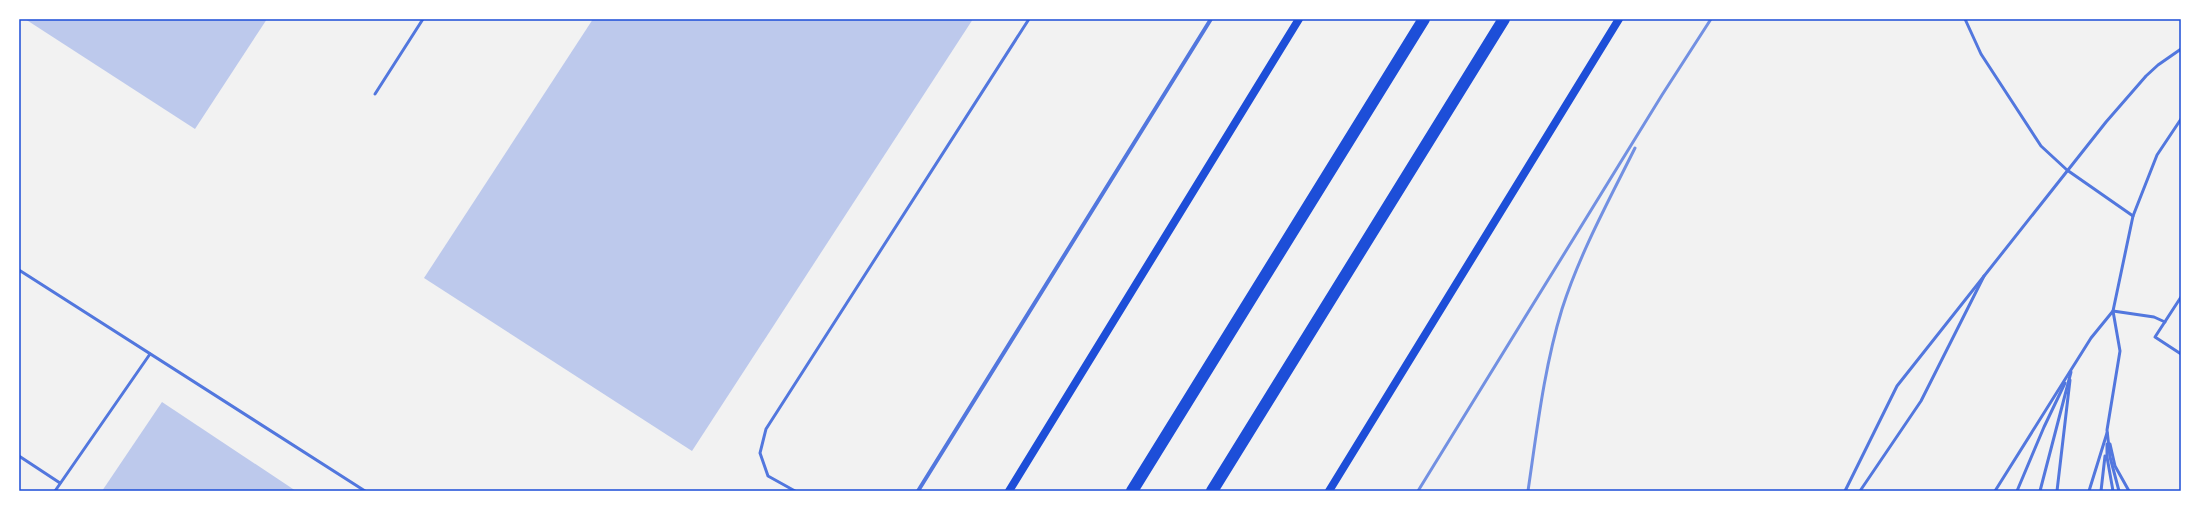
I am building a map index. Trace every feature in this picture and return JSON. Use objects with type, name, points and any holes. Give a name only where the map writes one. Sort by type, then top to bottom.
[{"type":"highway","points":[[1132,491],[1424,19]]},
{"type":"highway","points":[[1212,491],[1504,19]]},
{"type":"main road","points":[[1009,491],[1299,19]]},
{"type":"main road","points":[[1329,491],[1618,19]]},
{"type":"street","points":[[918,491],[1211,19]]},
{"type":"lane","points":[[375,94],[423,19]]},
{"type":"lane","points":[[795,491],[768,476],[760,453],[766,429],[1029,19]]},
{"type":"lane","points":[[1965,19],[1981,54],[2041,146],[2067,170],[2133,216]]},
{"type":"lane","points":[[1844,491],[1897,386],[2067,170],[2146,76],[2158,64],[2181,49]]},
{"type":"lane","points":[[2101,491],[2107,430],[2120,352],[2113,311],[2133,216],[2157,155],[2181,119]]},
{"type":"lane","points":[[19,270],[365,491]]},
{"type":"lane","points":[[1860,491],[1921,401],[1988,270]]},
{"type":"lane","points":[[2181,297],[2155,337],[2181,354]]},
{"type":"lane","points":[[2113,311],[2154,318],[2165,322]]},
{"type":"lane","points":[[1995,491],[2091,338],[2113,311]]},
{"type":"lane","points":[[55,491],[150,354]]},
{"type":"lane","points":[[2017,491],[2044,427],[2072,369]]},
{"type":"lane","points":[[2040,491],[2072,369]]},
{"type":"lane","points":[[2057,491],[2072,369]]},
{"type":"lane","points":[[2089,491],[2107,430]]},
{"type":"lane","points":[[2107,430],[2107,457],[2113,491]]},
{"type":"lane","points":[[2107,430],[2110,457],[2119,491]]},
{"type":"lane","points":[[2107,430],[2115,466],[2129,491]]},
{"type":"lane","points":[[19,456],[60,483]]},
{"type":"building","points":[[25,19],[267,19],[195,129]]},
{"type":"building","points":[[593,19],[973,19],[692,451],[424,278]]},
{"type":"building","points":[[162,402],[296,491],[102,491]]},
{"type":"railway","points":[[1418,491],[1662,95],[1711,19]]},
{"type":"railway","points":[[1528,491],[1550,354],[1562,309],[1586,247],[1635,148]]}]
